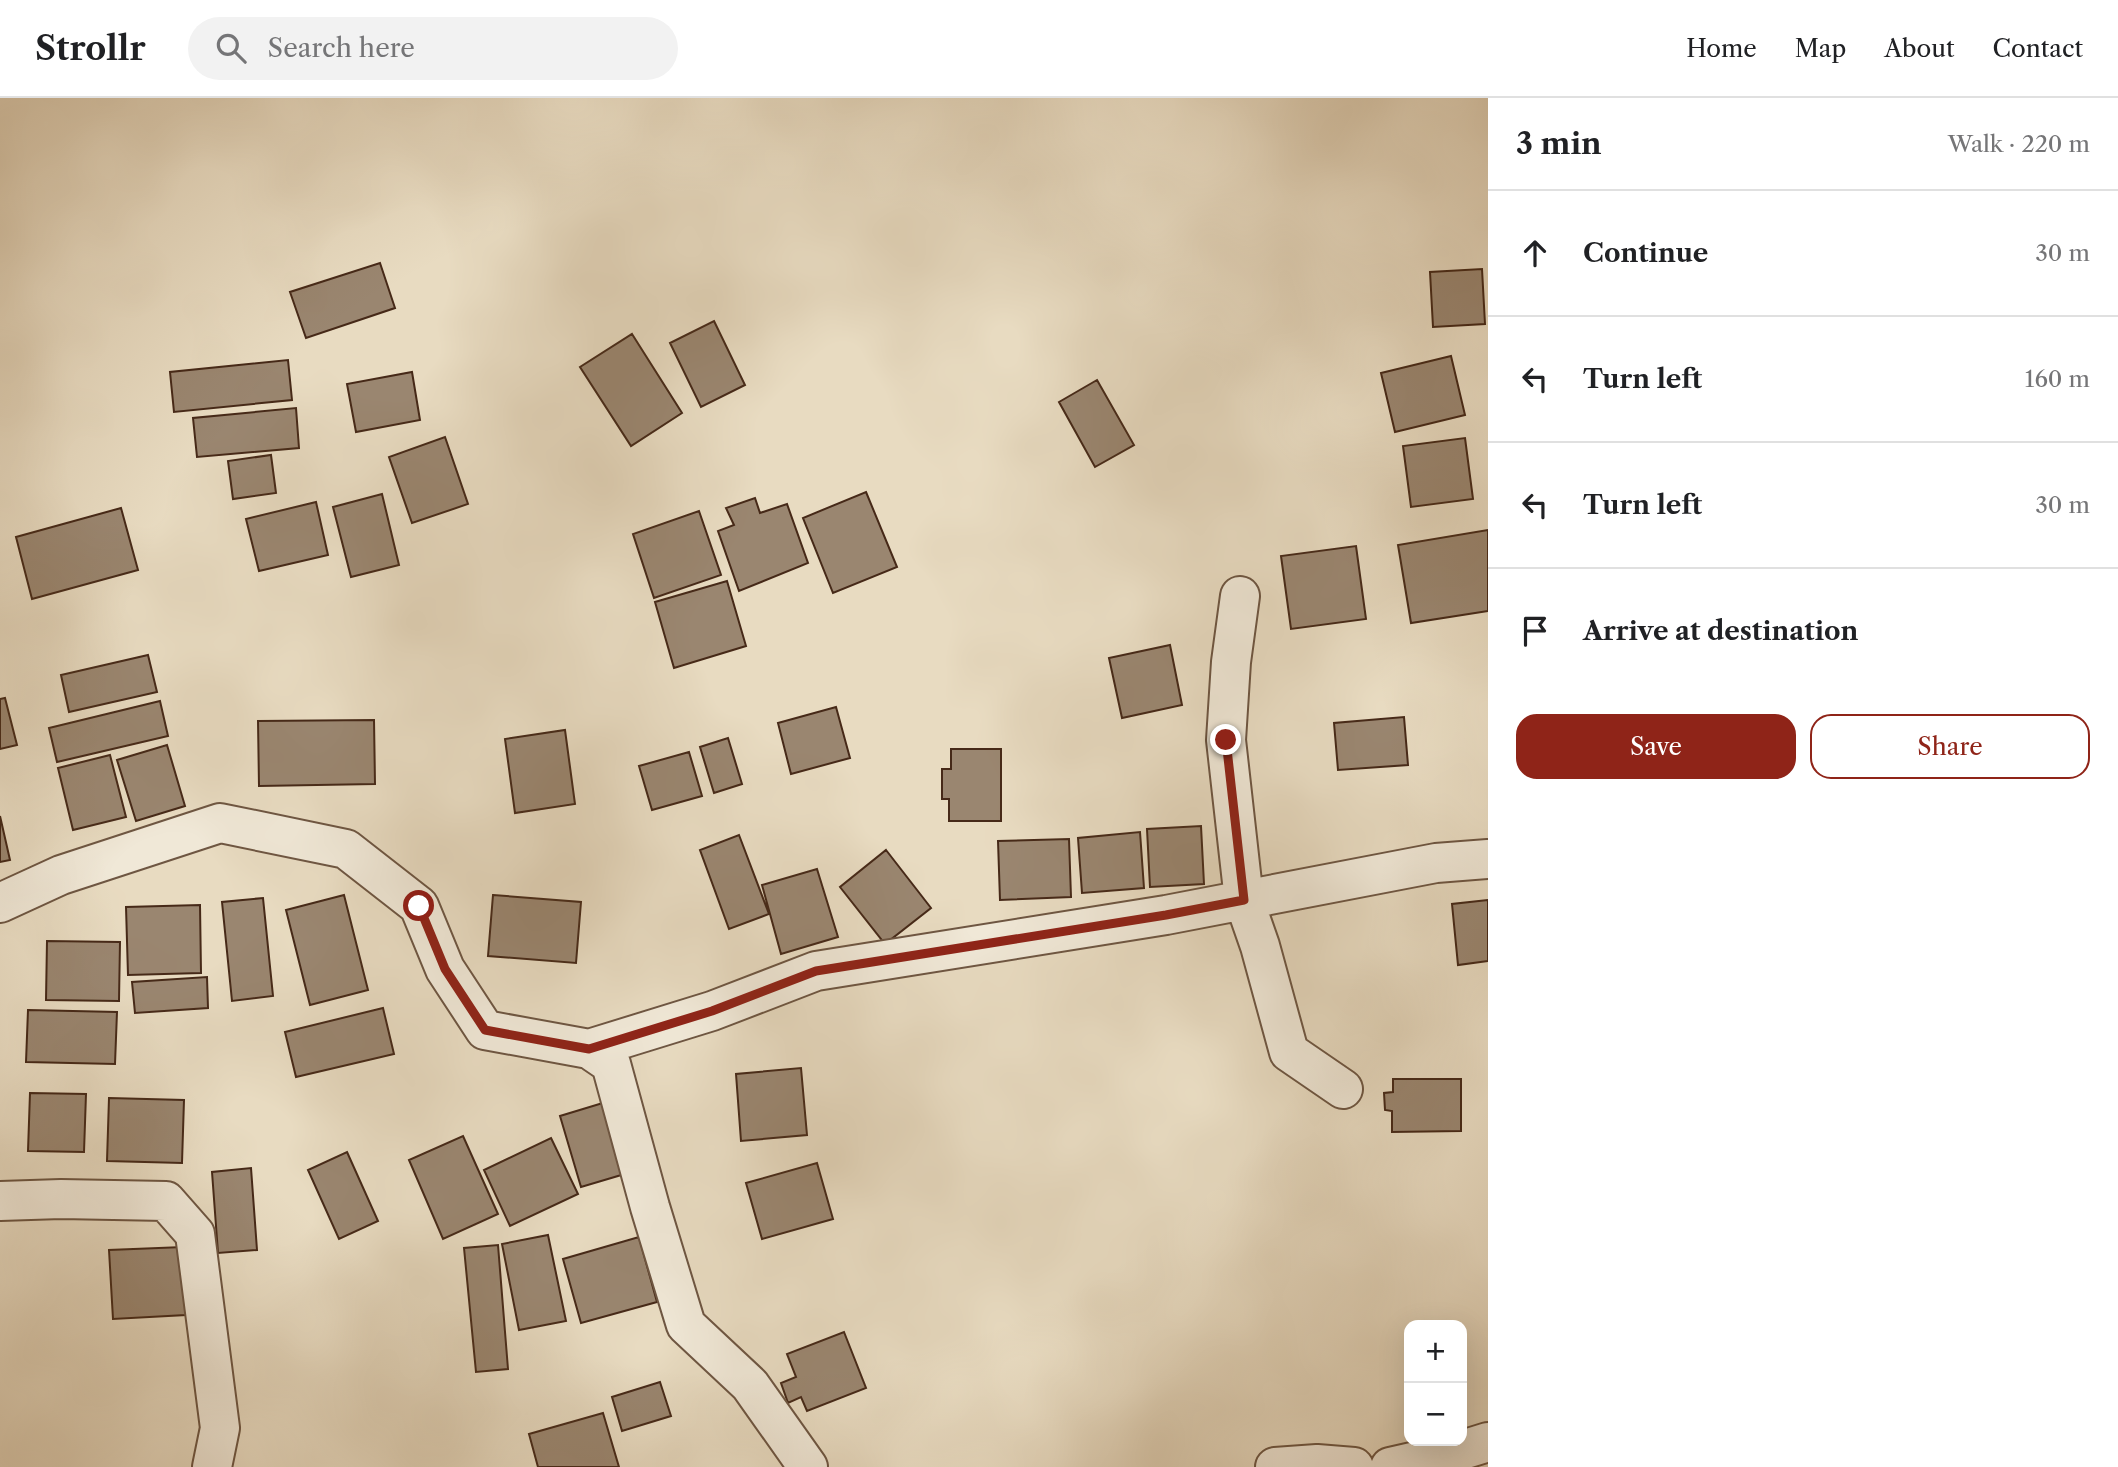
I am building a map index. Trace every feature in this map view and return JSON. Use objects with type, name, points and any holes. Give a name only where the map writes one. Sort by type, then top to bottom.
[{"type":"street","points":[[1240,596],[1231,662],[1226,740],[1244,900],[1260,946],[1289,1052],[1343,1089]]},
{"type":"street","points":[[0,903],[61,874],[220,823],[345,849],[419,906],[445,969],[485,1030],[589,1049],[611,1064],[686,1325],[750,1385],[808,1467]]},
{"type":"street","points":[[589,1049],[712,1011],[816,971],[1152,917],[1436,863],[1488,859]]},
{"type":"street","points":[[0,1201],[166,1201],[195,1234],[220,1428],[212,1467]]},
{"type":"street","points":[[1390,1467],[1488,1442]]},
{"type":"street","points":[[1275,1467],[1317,1464],[1354,1467]]},
{"type":"building","points":[[380,263],[395,308],[306,338],[290,292]]},
{"type":"building","points":[[1482,269],[1485,324],[1433,327],[1430,272]]},
{"type":"building","points":[[714,321],[745,385],[701,407],[670,343]]},
{"type":"building","points":[[632,334],[682,413],[631,446],[580,367]]},
{"type":"building","points":[[1451,356],[1465,415],[1395,432],[1381,373]]},
{"type":"building","points":[[288,360],[292,400],[174,412],[170,372]]},
{"type":"building","points":[[412,372],[420,420],[356,432],[347,384]]},
{"type":"building","points":[[1097,380],[1134,445],[1095,467],[1059,402]]},
{"type":"building","points":[[296,408],[299,448],[197,457],[193,418]]},
{"type":"building","points":[[445,437],[468,504],[412,523],[389,457]]},
{"type":"building","points":[[1465,438],[1473,499],[1411,507],[1403,446]]},
{"type":"building","points":[[271,455],[276,493],[233,499],[228,461]]},
{"type":"building","points":[[866,492],[897,567],[833,593],[803,518]]},
{"type":"building","points":[[382,494],[399,565],[351,577],[333,507]]},
{"type":"building","points":[[755,498],[760,513],[787,504],[808,563],[739,591],[718,531],[734,525],[726,508]]},
{"type":"building","points":[[316,502],[328,555],[259,571],[246,519]]},
{"type":"building","points":[[121,508],[138,570],[32,599],[16,537]]},
{"type":"building","points":[[699,511],[721,575],[654,598],[633,534]]},
{"type":"building","points":[[1488,530],[1488,611],[1411,623],[1398,545]]},
{"type":"building","points":[[1356,546],[1366,619],[1291,629],[1281,556]]},
{"type":"building","points":[[727,581],[746,646],[674,668],[655,602]]},
{"type":"building","points":[[1170,645],[1182,705],[1122,718],[1109,658]]},
{"type":"building","points":[[148,655],[157,692],[69,712],[61,675]]},
{"type":"building","points":[[5,698],[17,745],[0,749],[0,699]]},
{"type":"building","points":[[160,701],[168,736],[57,762],[49,728]]},
{"type":"building","points":[[836,707],[850,758],[791,774],[778,723]]},
{"type":"building","points":[[1404,717],[1408,765],[1338,770],[1334,723]]},
{"type":"building","points":[[374,720],[375,784],[259,786],[258,721]]},
{"type":"building","points":[[565,730],[575,804],[515,813],[505,739]]},
{"type":"building","points":[[728,738],[742,784],[714,793],[700,747]]},
{"type":"building","points":[[167,745],[185,806],[136,821],[117,760]]},
{"type":"building","points":[[951,749],[1001,749],[1001,821],[949,821],[949,799],[942,799],[942,769],[951,769]]},
{"type":"building","points":[[689,752],[702,796],[652,810],[639,766]]},
{"type":"building","points":[[110,755],[126,817],[73,830],[58,768]]},
{"type":"building","points":[[0,816],[10,860],[0,862]]},
{"type":"building","points":[[1201,826],[1204,884],[1150,887],[1147,829]]},
{"type":"building","points":[[1140,832],[1144,888],[1082,893],[1078,838]]},
{"type":"building","points":[[739,835],[769,914],[729,929],[700,850]]},
{"type":"building","points":[[1069,839],[1071,897],[1000,900],[998,841]]},
{"type":"building","points":[[886,850],[931,908],[885,944],[840,887]]},
{"type":"building","points":[[817,869],[838,937],[781,954],[762,885]]},
{"type":"building","points":[[344,895],[368,990],[310,1005],[286,910]]},
{"type":"building","points":[[493,895],[581,902],[576,963],[488,956]]},
{"type":"building","points":[[263,898],[273,996],[232,1001],[222,902]]},
{"type":"building","points":[[1488,900],[1488,961],[1458,965],[1452,904]]},
{"type":"building","points":[[200,905],[201,973],[128,975],[126,907]]},
{"type":"building","points":[[47,941],[120,942],[119,1001],[46,1000]]},
{"type":"building","points":[[207,977],[208,1008],[135,1013],[132,982]]},
{"type":"building","points":[[383,1008],[394,1054],[296,1077],[285,1032]]},
{"type":"building","points":[[28,1010],[117,1012],[115,1064],[26,1062]]},
{"type":"building","points":[[801,1068],[807,1135],[741,1141],[736,1074]]},
{"type":"building","points":[[1393,1079],[1461,1079],[1461,1131],[1392,1132],[1392,1111],[1385,1110],[1384,1093],[1393,1092]]},
{"type":"building","points":[[30,1093],[86,1094],[84,1152],[28,1151]]},
{"type":"building","points":[[109,1098],[184,1100],[182,1163],[107,1161]]},
{"type":"building","points":[[606,1102],[628,1173],[581,1187],[560,1116]]},
{"type":"building","points":[[463,1136],[498,1214],[443,1239],[409,1160]]},
{"type":"building","points":[[551,1138],[578,1194],[510,1226],[484,1170]]},
{"type":"building","points":[[347,1152],[378,1221],[339,1239],[308,1170]]},
{"type":"building","points":[[817,1163],[833,1219],[762,1239],[746,1183]]},
{"type":"building","points":[[251,1168],[257,1250],[218,1253],[212,1172]]},
{"type":"building","points":[[548,1235],[566,1321],[519,1330],[502,1244]]},
{"type":"building","points":[[639,1237],[657,1302],[581,1323],[563,1259]]},
{"type":"building","points":[[498,1245],[508,1369],[476,1372],[464,1248]]},
{"type":"building","points":[[183,1247],[186,1315],[113,1319],[109,1250]]},
{"type":"building","points":[[844,1332],[866,1388],[807,1411],[801,1397],[788,1403],[781,1383],[796,1377],[787,1354]]},
{"type":"building","points":[[660,1382],[671,1416],[622,1431],[612,1397]]},
{"type":"building","points":[[603,1413],[619,1467],[538,1467],[529,1434]]},
{"type":"route","points":[[419,906],[445,969],[485,1030],[589,1049],[712,1011],[816,971],[1244,900],[1226,740]]}]
